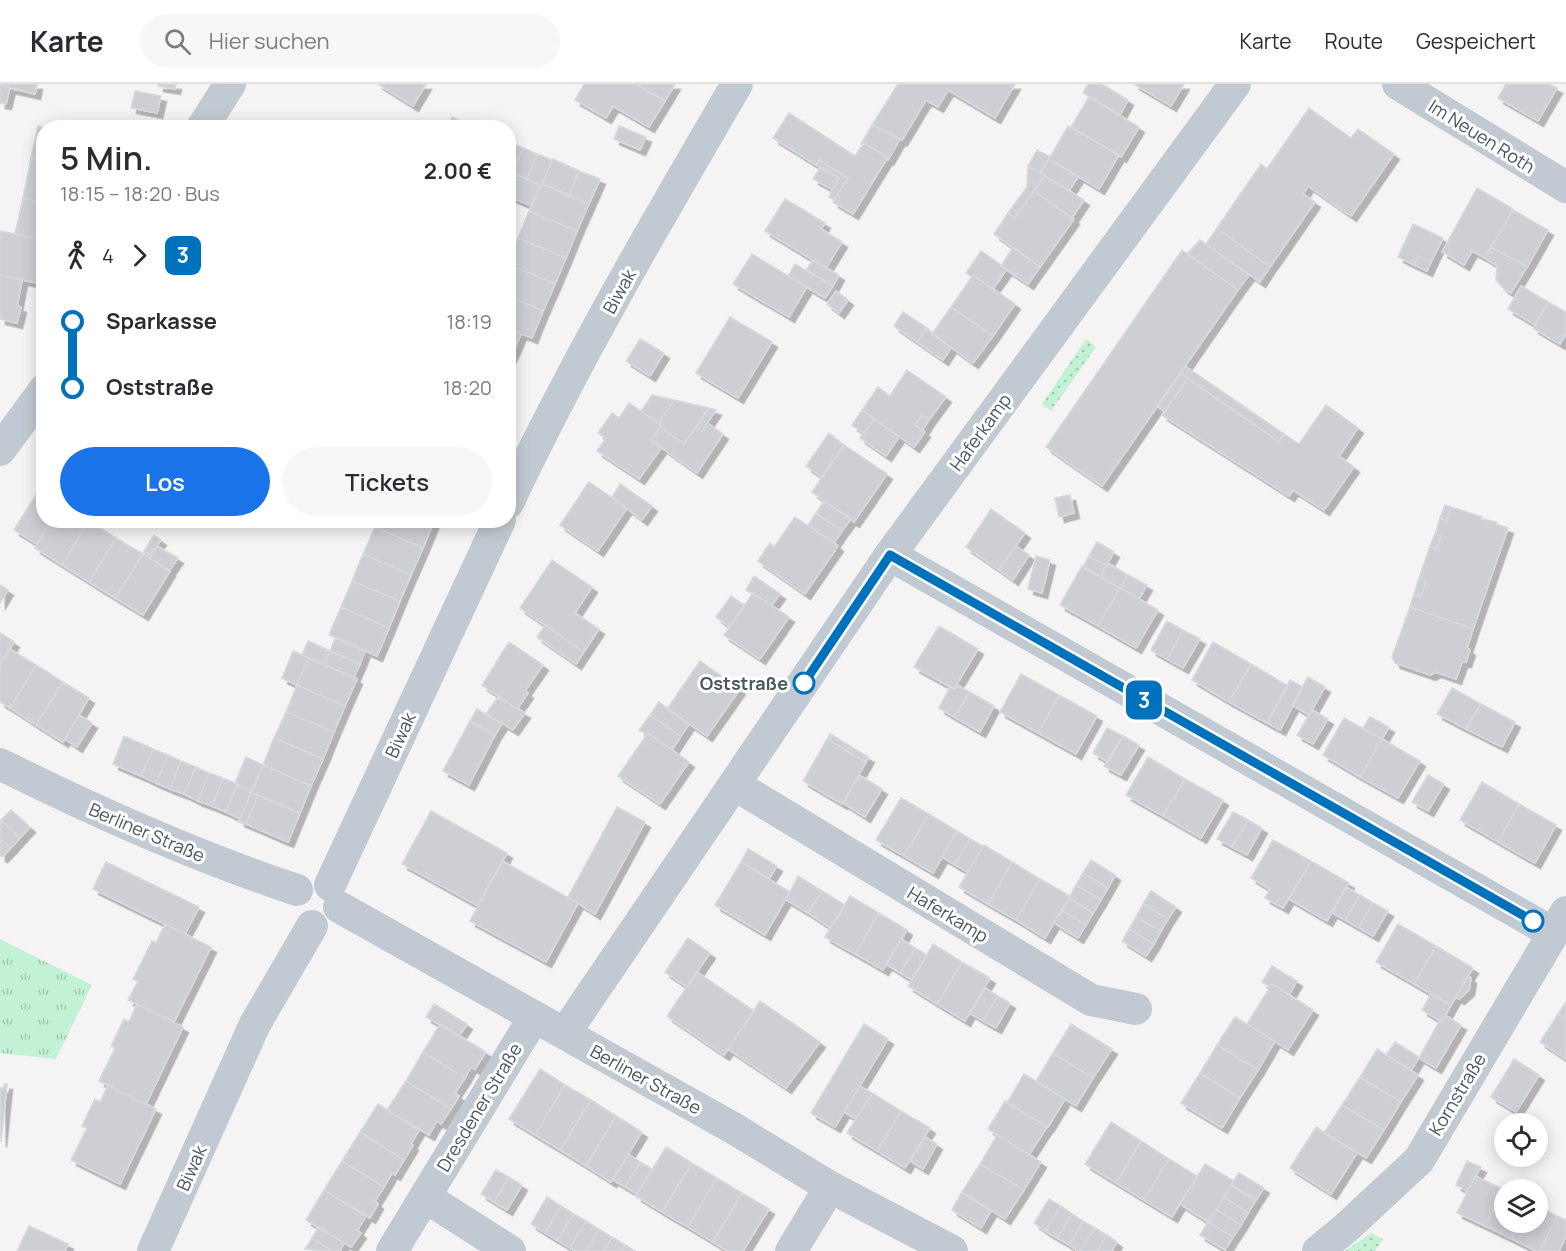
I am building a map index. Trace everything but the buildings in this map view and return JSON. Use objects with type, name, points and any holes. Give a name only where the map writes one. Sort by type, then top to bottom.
[{"type":"street","points":[[207,120],[230,84]]},
{"type":"street","name":"Biwak","points":[[516,487],[553,411],[676,188],[737,84]]},
{"type":"street","name":"Haferkamp","points":[[565,1033],[890,555],[1235,84]]},
{"type":"street","name":"Im Neuen Roth","points":[[1398,84],[1566,187]]},
{"type":"street","points":[[0,450],[36,401]]},
{"type":"street","name":"Biwak","points":[[334,896],[496,528]]},
{"type":"street","points":[[890,555],[1560,923]]},
{"type":"street","name":"Berliner Straße","points":[[0,764],[90,808],[244,872],[297,890]]},
{"type":"street","name":"Haferkamp","points":[[735,785],[1091,1000],[1136,1009]]},
{"type":"street","points":[[311,881],[321,881],[334,896],[333,919],[324,925],[312,926],[299,920],[294,912],[293,903],[297,890],[311,881]]},
{"type":"street","name":"Berliner Straße","points":[[334,896],[534,1017],[733,1128],[830,1187],[952,1251]]},
{"type":"street","name":"Kornstraße","points":[[1318,1251],[1419,1160],[1560,923]]},
{"type":"street","name":"Biwak","points":[[153,1251],[255,1024],[312,926]]},
{"type":"street","name":"Dresdener Straße","points":[[392,1251],[534,1017]]},
{"type":"street","points":[[790,1251],[830,1187]]},
{"type":"street","points":[[425,1197],[510,1251]]},
{"type":"green space","points":[[1086,339],[1096,347],[1051,411],[1042,404]]},
{"type":"green space","points":[[0,939],[92,985],[56,1059],[0,1053]]},
{"type":"green space","points":[[1371,1233],[1383,1239],[1375,1251],[1345,1251]]},
{"type":"bus line","name":"3","points":[[804,683],[890,555],[1533,921]]},
{"type":"place","name":"Oststraße","points":[[804,683]]}]
